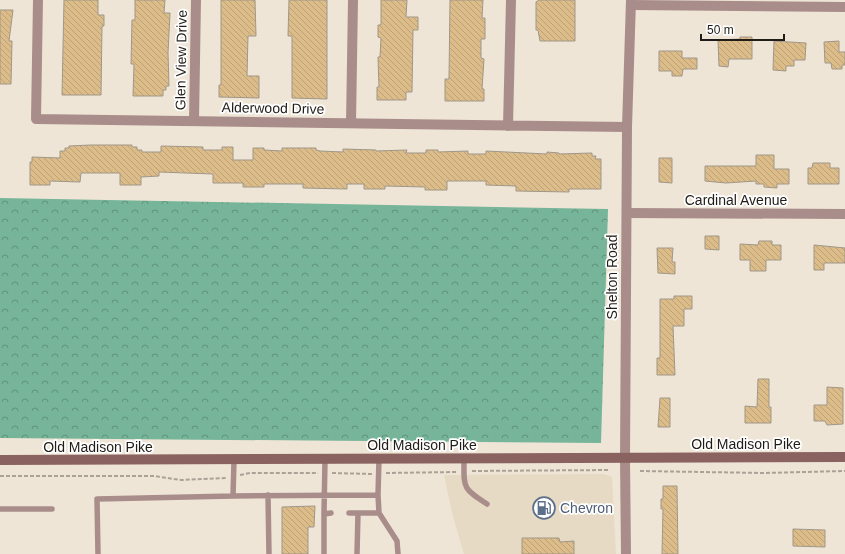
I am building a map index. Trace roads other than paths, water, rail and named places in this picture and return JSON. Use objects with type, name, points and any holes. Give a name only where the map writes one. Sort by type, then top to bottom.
[{"type":"main road","name":"Old Madison Pike","points":[[0,460],[234,461],[325,459],[845,457]]},
{"type":"street","name":"Alderwood Drive","points":[[38,0],[36,119],[628,127]]},
{"type":"street","name":"Glen View Drive","points":[[194,121],[196,0]]},
{"type":"street","points":[[351,123],[353,0]]},
{"type":"street","points":[[508,126],[511,0]]},
{"type":"street","points":[[631,3],[845,7]]},
{"type":"street","name":"Shelton Road","points":[[626,554],[624,459],[631,3]]},
{"type":"street","name":"Cardinal Avenue","points":[[627,213],[845,214]]},
{"type":"lane","points":[[324,554],[325,459]]},
{"type":"lane","points":[[379,459],[379,513],[397,541],[398,554]]},
{"type":"lane","points":[[464,459],[465,488],[487,504]]},
{"type":"lane","points":[[233,496],[234,461]]},
{"type":"lane","points":[[98,554],[97,499],[378,494]]},
{"type":"lane","points":[[268,495],[269,554]]},
{"type":"lane","points":[[0,509],[52,509]]},
{"type":"lane","points":[[324,514],[331,513]]},
{"type":"lane","points":[[349,513],[379,513]]},
{"type":"lane","points":[[357,554],[358,513]]},
{"type":"place","name":"Chevron","points":[[544,508]]}]
